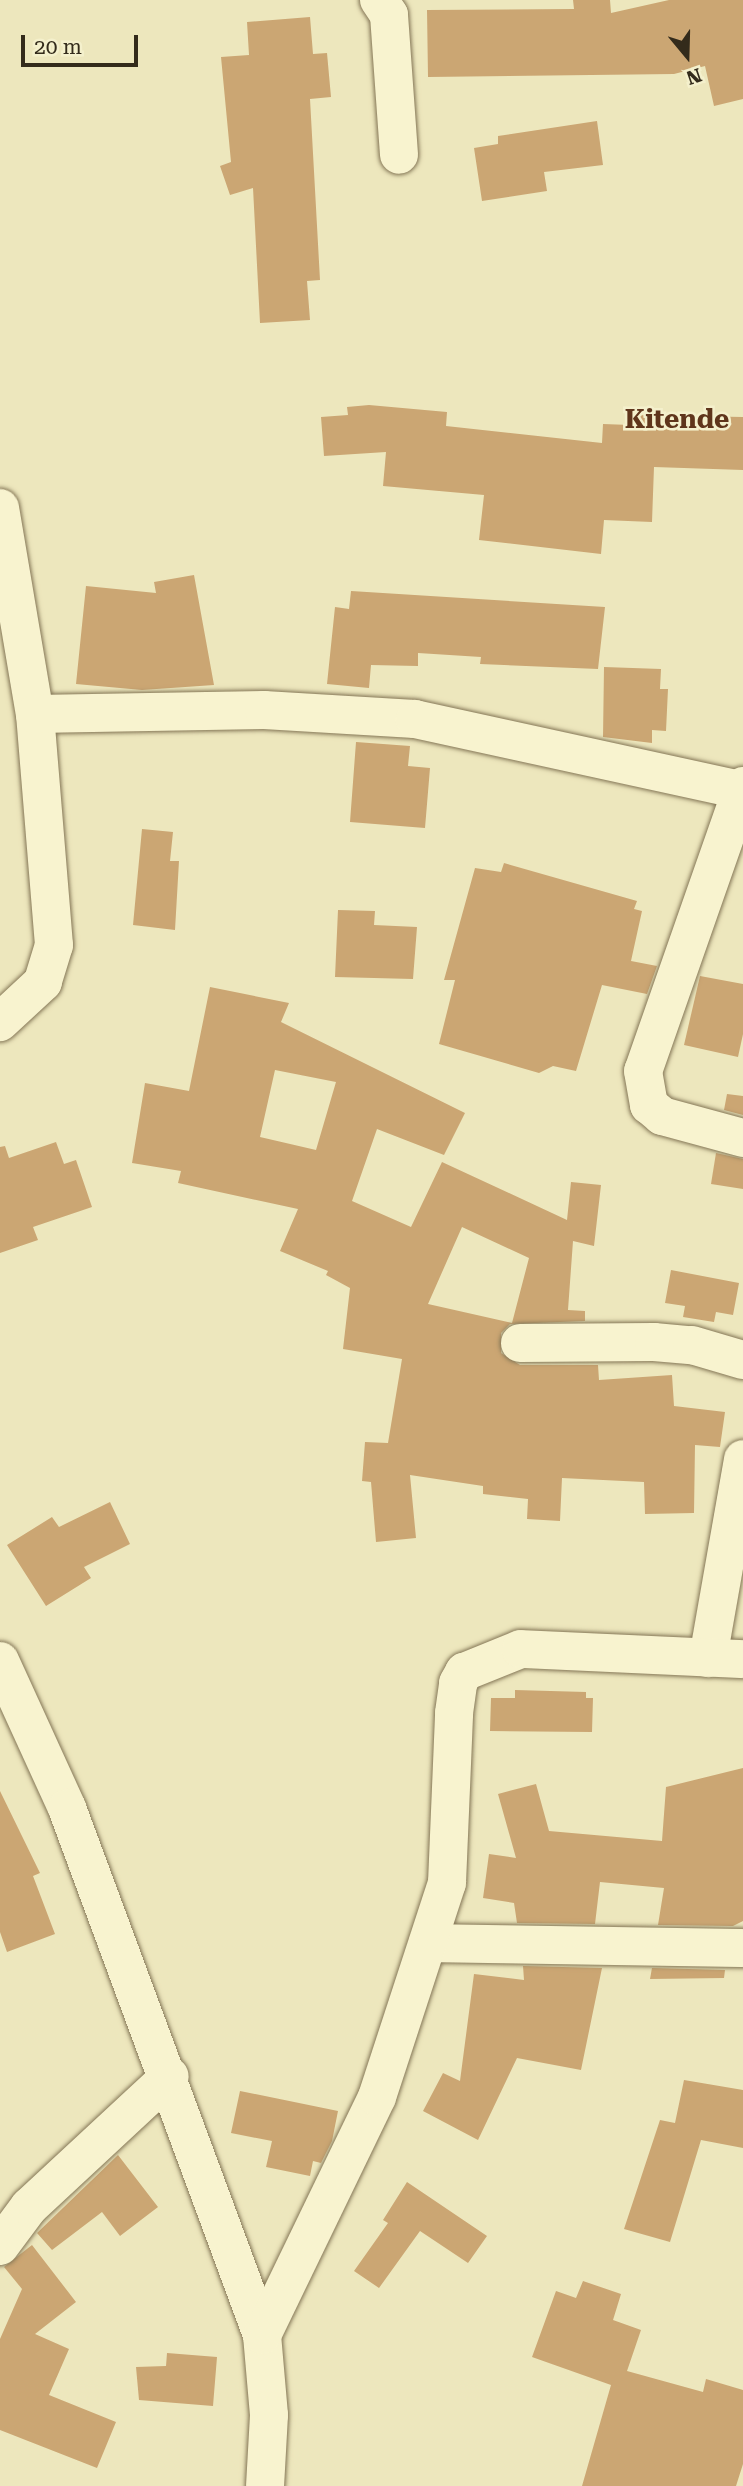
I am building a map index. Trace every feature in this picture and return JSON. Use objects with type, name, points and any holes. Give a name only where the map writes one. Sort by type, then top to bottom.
[{"type":"street","points":[[379,0],[389,15],[399,155]]},
{"type":"street","points":[[0,508],[35,714],[53,956],[43,982],[0,1022]]},
{"type":"street","points":[[35,714],[264,710],[415,719],[743,788],[643,1071],[649,1105],[662,1116],[743,1138]]},
{"type":"street","points":[[520,1343],[654,1342],[692,1345],[743,1360]]},
{"type":"street","points":[[262,2335],[377,2097],[447,1883],[454,1713],[458,1683],[464,1672],[521,1649],[726,1659],[743,1459]]},
{"type":"street","points":[[0,1661],[67,1808],[170,2076],[262,2335],[269,2415],[265,2486]]},
{"type":"street","points":[[428,1942],[743,1948]]},
{"type":"street","points":[[0,2246],[29,2207],[170,2076]]},
{"type":"building","points":[[573,0],[610,0],[611,13],[669,0],[743,0],[743,99],[714,106],[705,66],[674,74],[428,77],[427,10],[574,9]]},
{"type":"building","points":[[310,17],[313,54],[327,53],[331,97],[310,99],[320,280],[307,281],[310,320],[260,323],[253,188],[230,195],[220,166],[231,162],[221,57],[249,55],[247,22]]},
{"type":"building","points":[[597,121],[603,165],[544,172],[547,191],[482,201],[474,148],[498,144],[498,136]]},
{"type":"building","points":[[369,405],[447,412],[446,426],[602,443],[603,424],[630,425],[631,415],[743,417],[743,470],[654,467],[652,522],[604,520],[601,554],[479,540],[484,495],[383,486],[386,452],[324,456],[321,417],[348,415],[347,407]]},
{"type":"building","points":[[194,575],[214,685],[142,690],[76,684],[86,586],[156,593],[154,582]]},
{"type":"building","points":[[351,591],[605,607],[598,669],[480,664],[481,657],[418,653],[418,666],[371,665],[369,688],[327,684],[335,607],[349,609]]},
{"type":"building","points":[[604,667],[661,669],[660,689],[668,689],[666,731],[652,730],[652,743],[603,737]]},
{"type":"building","points":[[356,742],[410,746],[408,766],[430,768],[425,828],[350,822]]},
{"type":"building","points":[[142,829],[173,832],[170,861],[179,861],[175,930],[133,925]]},
{"type":"building","points":[[504,863],[637,901],[634,909],[642,911],[631,961],[657,966],[647,994],[602,985],[576,1071],[553,1066],[539,1073],[439,1044],[455,980],[444,980],[475,868],[501,872]]},
{"type":"building","points":[[338,910],[375,911],[374,925],[417,927],[413,979],[335,977]]},
{"type":"building","points":[[700,976],[743,984],[743,1034],[738,1057],[684,1045]]},
{"type":"building","points":[[210,987],[289,1003],[281,1022],[465,1113],[444,1155],[377,1129],[352,1201],[411,1227],[442,1162],[567,1220],[571,1182],[601,1185],[594,1246],[573,1241],[568,1310],[585,1311],[585,1321],[510,1324],[501,1333],[501,1353],[520,1365],[598,1365],[599,1380],[672,1375],[674,1406],[725,1412],[720,1447],[695,1445],[694,1513],[645,1514],[644,1482],[562,1478],[560,1521],[527,1519],[528,1499],[483,1494],[483,1486],[410,1475],[416,1538],[376,1542],[371,1482],[362,1481],[365,1442],[388,1443],[402,1359],[343,1349],[350,1288],[326,1275],[328,1271],[280,1251],[298,1209],[178,1183],[181,1171],[132,1163],[145,1083],[189,1091]],"holes":[[[275,1070],[336,1082],[316,1150],[260,1137]],[[462,1227],[529,1258],[512,1323],[428,1304]]]},
{"type":"building","points":[[727,1094],[743,1096],[743,1115],[724,1110]]},
{"type":"building","points":[[56,1142],[64,1164],[76,1160],[92,1207],[33,1227],[38,1240],[0,1253],[0,1147],[5,1146],[9,1158]]},
{"type":"building","points":[[716,1153],[743,1159],[743,1189],[711,1184]]},
{"type":"building","points":[[671,1270],[739,1283],[733,1315],[716,1312],[714,1322],[683,1317],[685,1306],[665,1303]]},
{"type":"building","points":[[110,1502],[130,1544],[84,1567],[91,1578],[46,1606],[7,1545],[52,1517],[59,1527]]},
{"type":"building","points":[[515,1690],[586,1692],[586,1698],[593,1698],[592,1732],[490,1731],[491,1698],[515,1698]]},
{"type":"building","points":[[743,1768],[743,1921],[733,1926],[658,1925],[664,1888],[600,1882],[595,1924],[517,1923],[514,1903],[483,1898],[489,1854],[516,1858],[498,1794],[536,1784],[549,1831],[662,1841],[666,1787]]},
{"type":"building","points":[[0,1791],[40,1873],[33,1876],[55,1934],[7,1952],[0,1932]]},
{"type":"building","points":[[523,1966],[602,1968],[581,2070],[517,2058],[478,2140],[423,2111],[443,2073],[460,2081],[474,1974],[524,1980]]},
{"type":"building","points":[[652,1968],[725,1970],[724,1978],[650,1979]]},
{"type":"building","points":[[684,2080],[743,2090],[743,2148],[701,2140],[670,2242],[624,2229],[660,2120],[675,2123]]},
{"type":"building","points":[[240,2091],[338,2111],[332,2141],[321,2163],[313,2161],[310,2176],[266,2167],[272,2141],[231,2133]]},
{"type":"building","points":[[118,2155],[158,2207],[120,2236],[102,2212],[52,2250],[37,2233]]},
{"type":"building","points":[[407,2182],[487,2236],[468,2263],[420,2231],[379,2288],[354,2271],[388,2223],[383,2220]]},
{"type":"building","points":[[32,2245],[76,2302],[35,2334],[69,2349],[49,2395],[116,2422],[97,2468],[0,2430],[0,2339],[22,2289],[4,2267]]},
{"type":"building","points":[[583,2281],[621,2294],[613,2320],[641,2330],[627,2371],[703,2392],[706,2379],[743,2390],[743,2464],[736,2486],[582,2486],[611,2385],[532,2357],[556,2291],[576,2298]]},
{"type":"building","points":[[167,2353],[217,2357],[213,2406],[139,2400],[136,2367],[166,2366]]},
{"type":"district","name":"Kitende","points":[[677,420]]}]
